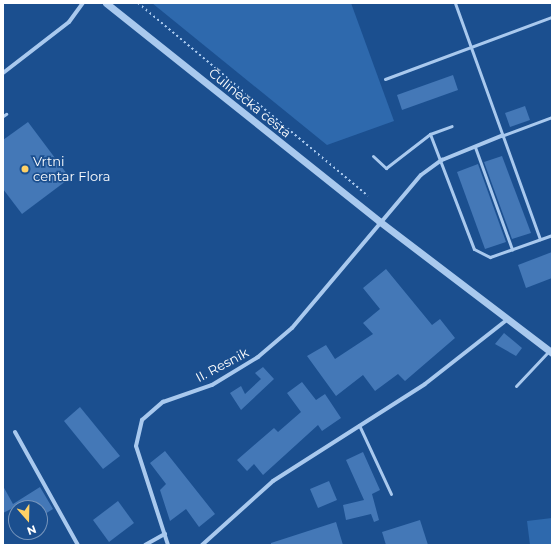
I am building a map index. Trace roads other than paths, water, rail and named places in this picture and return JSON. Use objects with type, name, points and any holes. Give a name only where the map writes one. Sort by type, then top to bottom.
[{"type":"street","points":[[3,73],[69,22],[83,3]]},
{"type":"street","name":"Čulinečka cesta","points":[[106,3],[378,221],[551,352]]},
{"type":"street","points":[[378,221],[421,175],[442,160],[501,136]]},
{"type":"street","name":"II. Resnik","points":[[168,545],[136,446],[142,420],[163,402],[212,385],[275,344],[378,221]]},
{"type":"street","points":[[202,545],[273,481],[360,424],[425,384],[508,318]]},
{"type":"street","points":[[15,432],[78,545]]},
{"type":"street","points":[[145,545],[165,534]]},
{"type":"lane","points":[[455,3],[501,136],[540,239]]},
{"type":"lane","points":[[385,79],[552,17]]},
{"type":"lane","points":[[501,136],[552,118]]},
{"type":"lane","points":[[373,156],[386,168],[430,134],[452,126]]},
{"type":"lane","points":[[430,134],[442,160],[474,249],[490,257],[552,235]]},
{"type":"lane","points":[[475,147],[512,249]]},
{"type":"lane","points":[[516,386],[551,352]]},
{"type":"lane","points":[[360,424],[391,494]]},
{"type":"place","name":"Vrtni centar Flora","points":[[25,169]]}]
